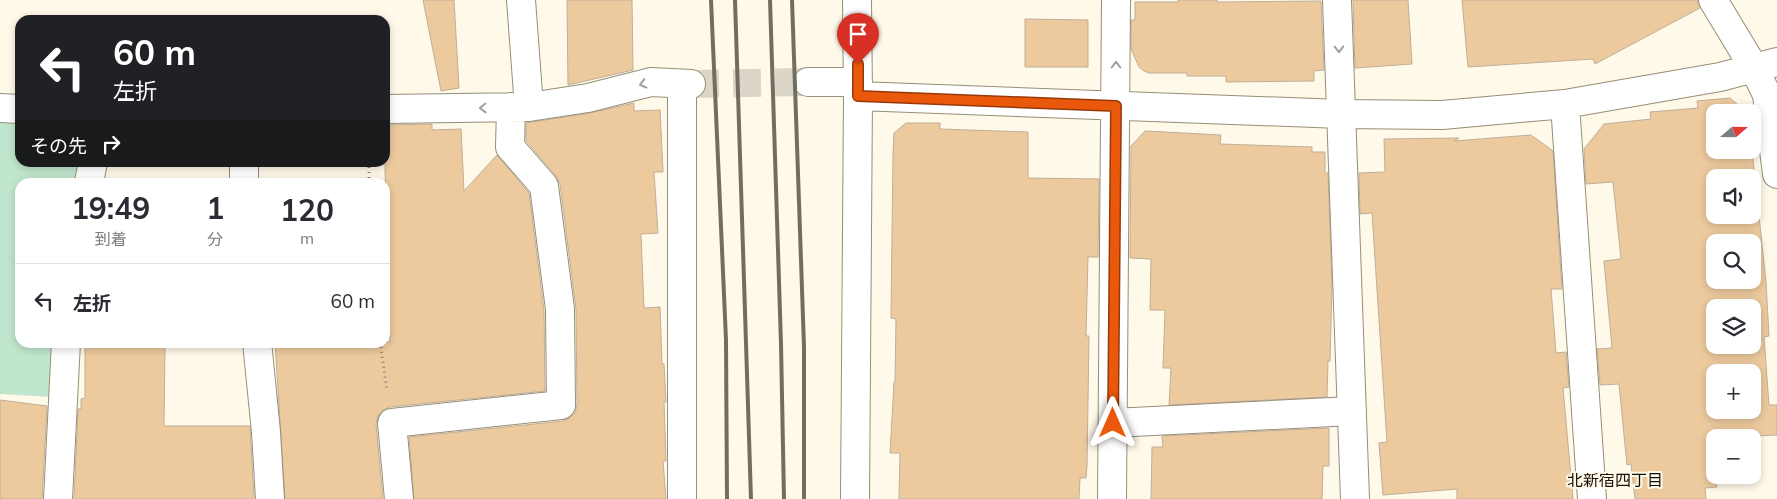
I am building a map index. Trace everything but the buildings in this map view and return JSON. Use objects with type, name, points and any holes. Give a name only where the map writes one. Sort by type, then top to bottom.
[{"type":"street","points":[[399,499],[392,423],[561,405],[560,309],[544,186],[510,147],[520,107],[521,0]]},
{"type":"street","points":[[855,499],[857,0]]},
{"type":"street","points":[[1112,499],[1116,0]]},
{"type":"street","points":[[1337,0],[1355,499]]},
{"type":"street","points":[[1713,0],[1766,65],[1767,95],[1777,174]]},
{"type":"street","points":[[808,82],[858,89],[1116,106],[1340,114],[1442,115],[1566,104],[1720,77],[1766,65]]},
{"type":"street","points":[[390,109],[520,107],[588,98],[651,82],[687,84],[682,499]]},
{"type":"street","points":[[1566,104],[1592,499]]},
{"type":"street","points":[[0,108],[15,110]]},
{"type":"street","points":[[58,499],[66,348]]},
{"type":"street","points":[[258,348],[270,499]]},
{"type":"street","points":[[1113,423],[1352,411]]},
{"type":"path","points":[[381,348],[392,423]]},
{"type":"green space","points":[[0,121],[15,123],[15,167],[79,167],[77,178],[15,178],[15,348],[55,348],[52,397],[0,394]]},
{"type":"tunnel","points":[[691,84],[808,82]]},
{"type":"railway","points":[[711,0],[726,340],[727,499]]},
{"type":"railway","points":[[735,0],[751,499]]},
{"type":"railway","points":[[770,0],[784,499]]},
{"type":"railway","points":[[792,0],[804,347],[804,499]]},
{"type":"district","name":"北新宿四丁目","points":[[1615,480]]},
{"type":"route","points":[[858,64],[858,96],[1116,106],[1113,423]]}]
